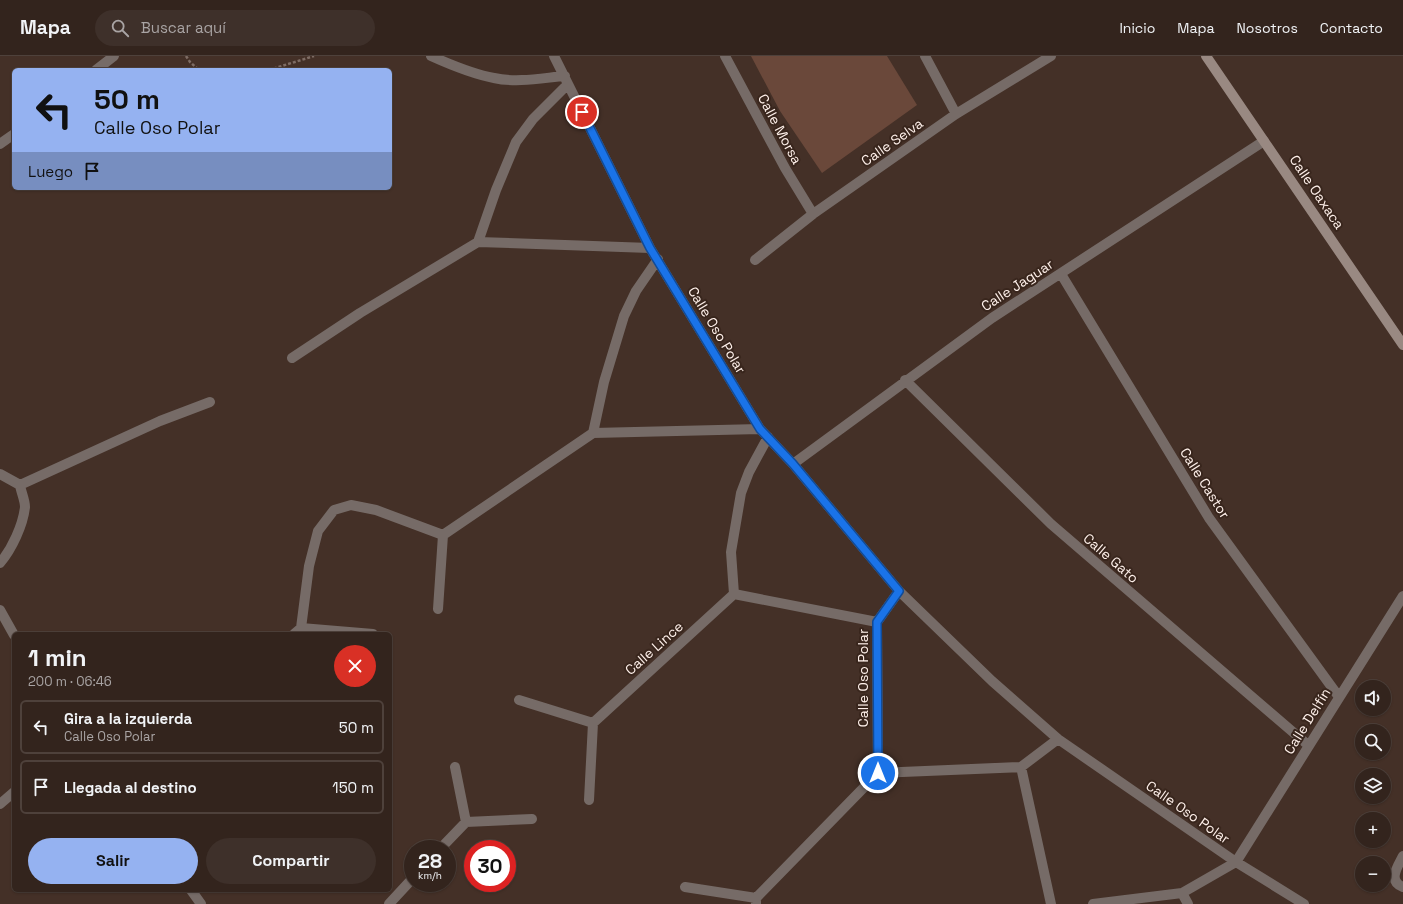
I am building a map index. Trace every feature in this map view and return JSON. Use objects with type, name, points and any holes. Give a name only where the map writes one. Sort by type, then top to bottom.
[{"type":"street","points":[[99,68],[114,56]]},
{"type":"street","points":[[430,56],[495,79],[566,80]]},
{"type":"street","name":"Calle Oso Polar","points":[[554,56],[650,248],[760,429],[793,464],[899,591],[992,681],[1058,740],[1236,862],[1304,904]]},
{"type":"street","name":"Calle Morsa","points":[[725,56],[785,168],[813,214]]},
{"type":"street","points":[[925,56],[956,114]]},
{"type":"street","name":"Calle Selva","points":[[755,260],[813,214],[956,114],[1051,56]]},
{"type":"street","name":"Calle Oaxaca","points":[[1206,56],[1403,345]]},
{"type":"street","points":[[478,242],[496,190],[516,142],[533,119],[566,80]]},
{"type":"street","points":[[0,144],[12,135]]},
{"type":"street","name":"Calle Jaguar","points":[[793,464],[905,380],[992,318],[1264,141]]},
{"type":"street","points":[[292,358],[360,313],[478,242],[650,248]]},
{"type":"street","points":[[593,433],[604,382],[624,316],[636,291],[658,260]]},
{"type":"street","name":"Calle Castor","points":[[1061,274],[1209,518],[1339,697]]},
{"type":"street","name":"Calle Gato","points":[[905,380],[1051,524],[1308,745]]},
{"type":"street","points":[[20,485],[160,421],[210,402]]},
{"type":"street","points":[[443,534],[593,433],[760,429]]},
{"type":"street","points":[[768,437],[749,472],[741,492],[731,552],[734,594],[877,622]]},
{"type":"street","points":[[0,474],[20,485],[25,505],[19,528],[8,554],[0,563]]},
{"type":"street","points":[[322,632],[297,631],[309,566],[318,531],[334,510],[351,505],[376,510],[443,534]]},
{"type":"street","points":[[438,609],[443,534]]},
{"type":"street","name":"Calle Oso Polar","points":[[878,773],[877,622],[899,591]]},
{"type":"street","name":"Calle Lince","points":[[593,722],[734,594]]},
{"type":"street","name":"Calle Delfín","points":[[1236,862],[1308,745],[1403,596]]},
{"type":"street","points":[[0,610],[12,632]]},
{"type":"street","points":[[520,700],[593,722],[589,800]]},
{"type":"street","points":[[685,887],[756,901],[878,773],[1021,767],[1058,740]]},
{"type":"street","points":[[455,766],[466,822]]},
{"type":"street","points":[[1021,767],[1051,904]]},
{"type":"street","points":[[0,804],[12,794]]},
{"type":"street","points":[[449,840],[466,822],[532,818]]},
{"type":"street","points":[[1403,856],[1394,873],[1394,879],[1403,887]]},
{"type":"street","points":[[1094,904],[1182,893],[1236,862]]},
{"type":"street","points":[[389,904],[404,888]]},
{"type":"street","points":[[192,892],[199,903]]},
{"type":"street","points":[[1182,893],[1188,904]]},
{"type":"path","points":[[186,56],[197,68]]},
{"type":"path","points":[[275,68],[314,56]]},
{"type":"shaded area","points":[[751,56],[887,56],[917,105],[822,173],[780,111]]},
{"type":"route","points":[[582,112],[650,248],[760,429],[793,464],[899,591],[877,622],[878,773]]}]
